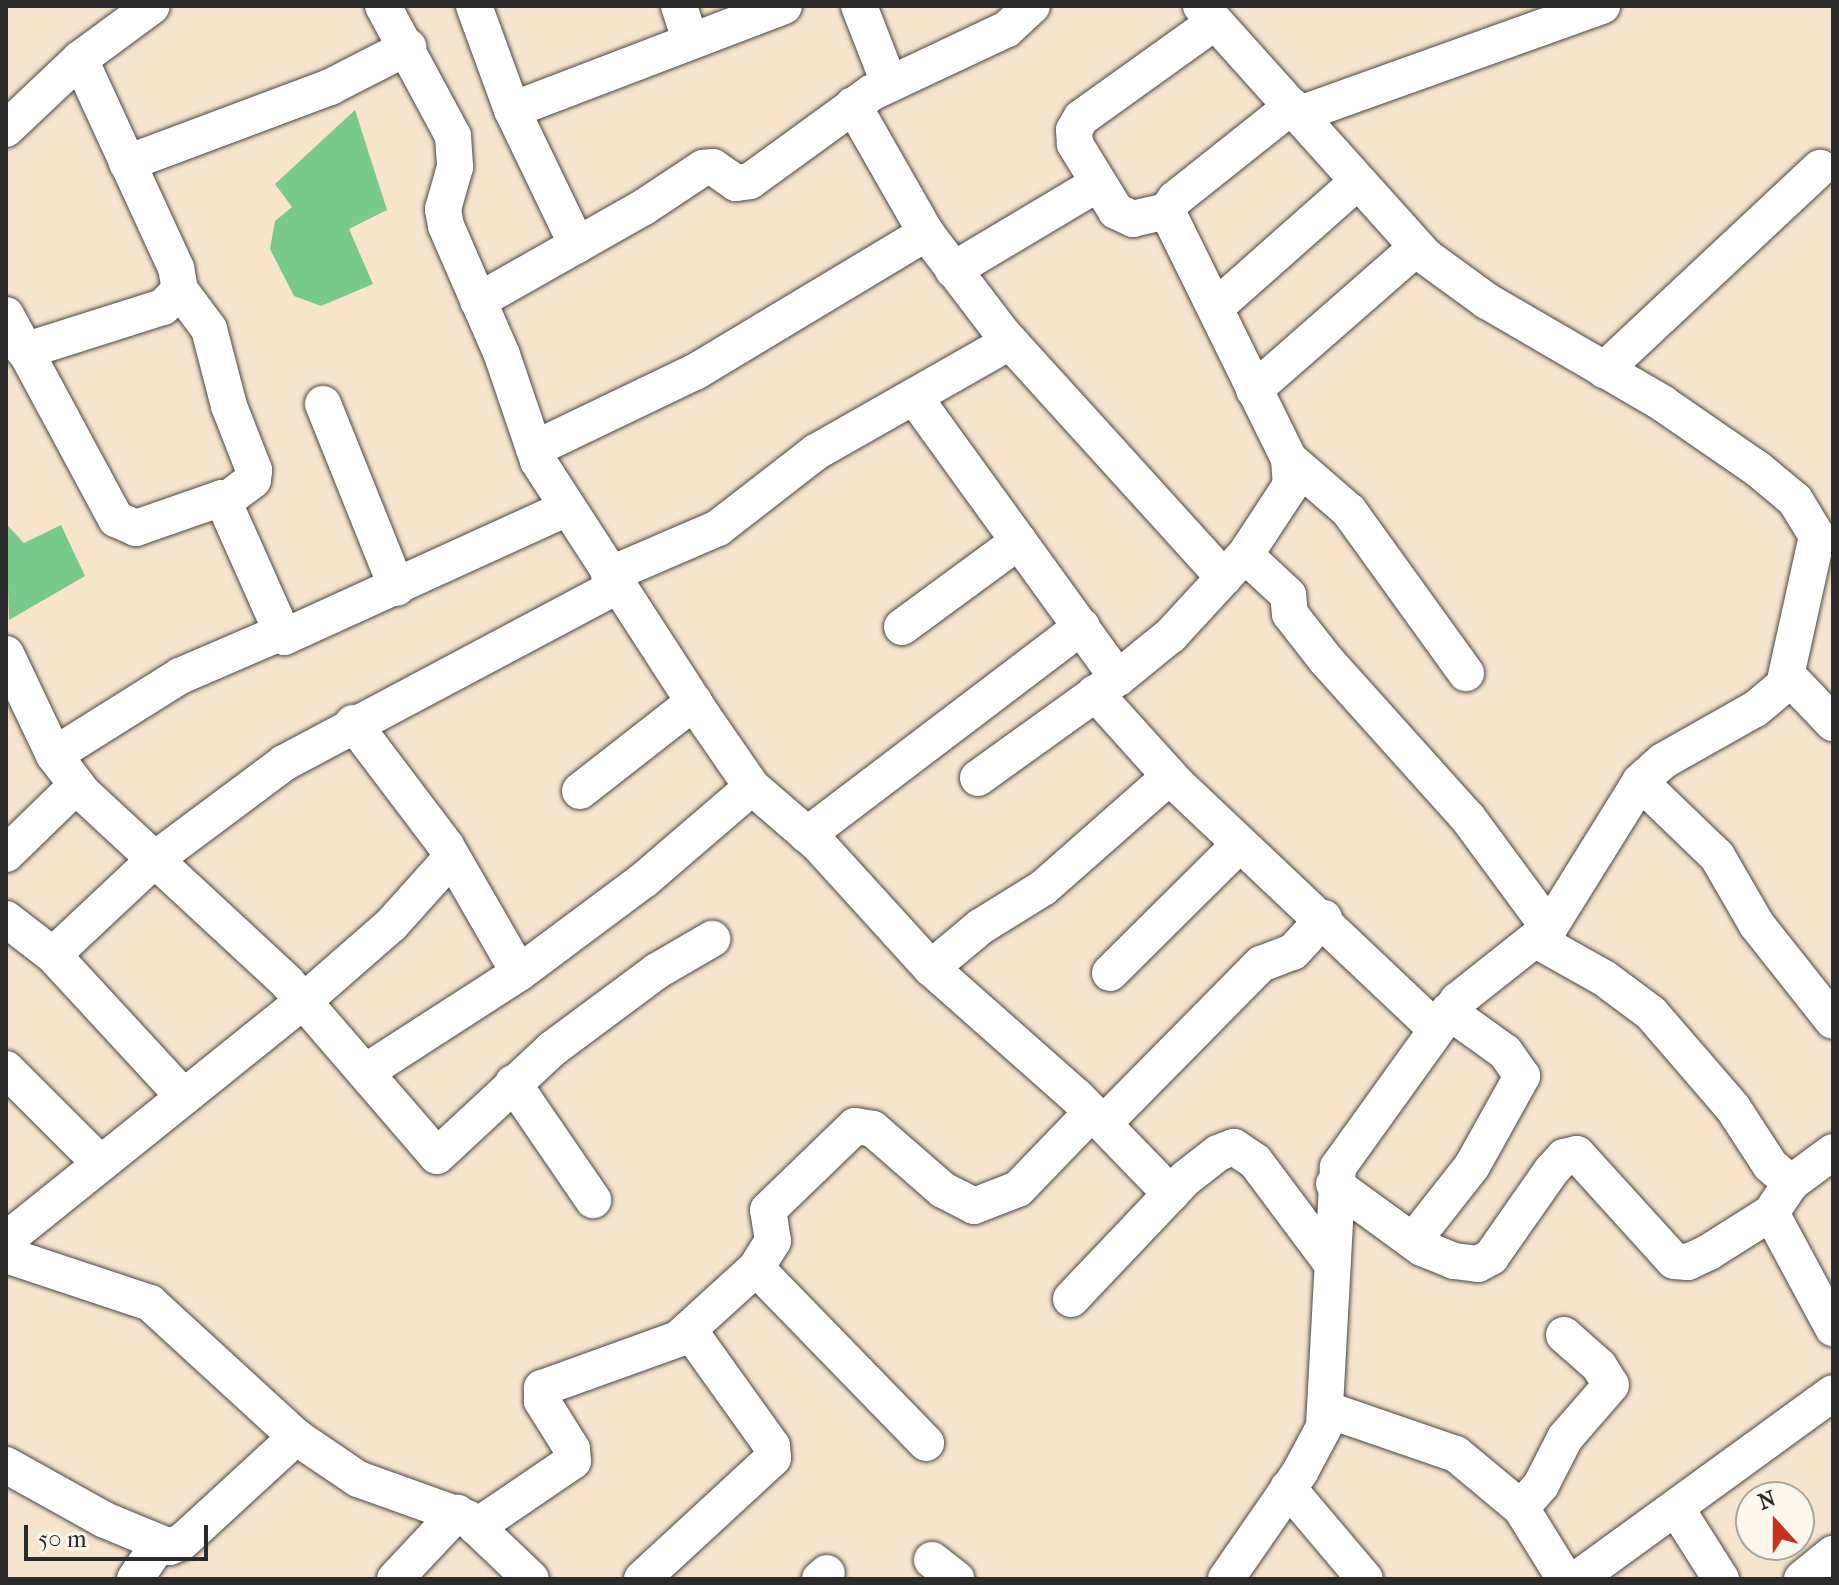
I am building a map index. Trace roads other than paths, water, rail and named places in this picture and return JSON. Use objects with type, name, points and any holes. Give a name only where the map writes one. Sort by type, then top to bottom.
[{"type":"street","points":[[6,129],[80,59],[116,17],[152,6]]},
{"type":"street","points":[[383,6],[408,47],[453,136],[455,167],[443,209],[453,250],[478,301],[534,449],[613,580],[752,787],[864,891],[931,968],[1098,1118],[1171,1194]]},
{"type":"street","points":[[474,6],[512,110],[577,245]]},
{"type":"street","points":[[679,6],[690,40]]},
{"type":"street","points":[[512,110],[784,6]]},
{"type":"street","points":[[859,6],[889,83]]},
{"type":"street","points":[[478,301],[707,166],[736,183],[750,181],[853,105],[889,83],[1007,29],[1032,6]]},
{"type":"street","points":[[1226,1579],[1320,1440],[1328,1410],[1334,1184],[1347,1152],[1441,1019],[1484,977],[1544,934],[1640,782],[1663,761],[1773,697],[1789,677],[1824,518],[1662,403],[1469,289],[1416,248],[1356,183],[1296,110],[1208,14],[1078,123],[1075,144],[1097,184],[1124,216],[1144,219],[1167,211],[1175,199],[1296,110],[1602,6]]},
{"type":"street","points":[[127,163],[330,87],[408,47]]},
{"type":"street","points":[[80,59],[176,268],[180,290],[209,329],[229,406],[254,470],[253,480],[226,500]]},
{"type":"street","points":[[853,105],[926,233],[1010,342],[1235,566],[1288,595],[1290,614],[1326,660],[1468,818],[1544,934],[1651,1013],[1733,1108],[1770,1165],[1833,1328]]},
{"type":"street","points":[[1604,370],[1820,168]]},
{"type":"street","points":[[1216,307],[1356,183]]},
{"type":"street","points":[[953,270],[1097,184]]},
{"type":"street","points":[[1167,211],[1289,459],[1349,511],[1466,673]]},
{"type":"street","points":[[534,449],[695,372],[926,233]]},
{"type":"street","points":[[1254,390],[1416,248]]},
{"type":"street","points":[[24,351],[163,307],[180,290]]},
{"type":"street","points":[[6,315],[116,519],[136,528],[214,497],[226,500]]},
{"type":"street","points":[[53,955],[154,860],[284,763],[613,580],[718,528],[816,452],[1010,342]]},
{"type":"street","points":[[915,398],[1082,626],[1106,685],[1169,777],[1240,844],[1441,1019],[1505,1052],[1522,1076],[1472,1166],[1413,1241]]},
{"type":"street","points":[[323,404],[397,588]]},
{"type":"street","points":[[978,778],[1171,635],[1235,566],[1291,485],[1289,459]]},
{"type":"street","points":[[226,500],[280,633]]},
{"type":"street","points":[[54,755],[193,669],[280,633],[290,636],[567,508]]},
{"type":"street","points":[[902,627],[1019,541]]},
{"type":"street","points":[[807,835],[1082,626]]},
{"type":"street","points":[[6,654],[54,755],[77,785],[305,1000],[437,1156],[447,1152],[513,1083],[650,976],[712,939]]},
{"type":"street","points":[[1789,677],[1833,723]]},
{"type":"street","points":[[580,791],[694,702]]},
{"type":"street","points":[[353,723],[452,857],[519,973]]},
{"type":"street","points":[[931,968],[980,927],[1043,888],[1169,777]]},
{"type":"street","points":[[1640,782],[1717,856],[1757,925],[1833,1021]]},
{"type":"street","points":[[6,854],[77,785]]},
{"type":"street","points":[[367,1071],[519,973],[645,879],[752,787]]},
{"type":"street","points":[[1110,973],[1240,844]]},
{"type":"street","points":[[6,1240],[305,1000],[391,925],[452,857]]},
{"type":"street","points":[[395,1579],[466,1520],[573,1461],[572,1449],[542,1401],[542,1388],[656,1349],[689,1330],[756,1268],[772,1246],[768,1210],[855,1126],[873,1129],[943,1190],[974,1206],[1018,1189],[1261,964],[1293,952],[1324,918]]},
{"type":"street","points":[[6,919],[53,955],[184,1097]]},
{"type":"street","points":[[6,1069],[101,1164]]},
{"type":"street","points":[[513,1083],[593,1200]]},
{"type":"street","points":[[1071,1299],[1171,1194],[1218,1153],[1240,1149],[1332,1264]]},
{"type":"street","points":[[1334,1184],[1413,1241],[1454,1261],[1478,1264],[1491,1257],[1552,1170],[1564,1157],[1577,1154],[1674,1261],[1688,1262],[1709,1252],[1781,1198],[1833,1152]]},
{"type":"street","points":[[6,1255],[150,1303],[296,1437],[358,1479],[466,1520],[531,1579]]},
{"type":"street","points":[[756,1268],[926,1443]]},
{"type":"street","points":[[642,1579],[773,1458],[772,1446],[689,1330]]},
{"type":"street","points":[[1521,1508],[1541,1485],[1565,1438],[1611,1385],[1564,1335]]},
{"type":"street","points":[[1577,1579],[1833,1393]]},
{"type":"street","points":[[1328,1410],[1456,1454],[1521,1508],[1565,1579]]},
{"type":"street","points":[[6,1465],[170,1547],[183,1541],[296,1437]]},
{"type":"street","points":[[1288,1488],[1362,1578]]},
{"type":"street","points":[[1676,1508],[1721,1579]]},
{"type":"street","points":[[135,1579],[159,1544]]},
{"type":"street","points":[[1802,1579],[1833,1554]]}]
